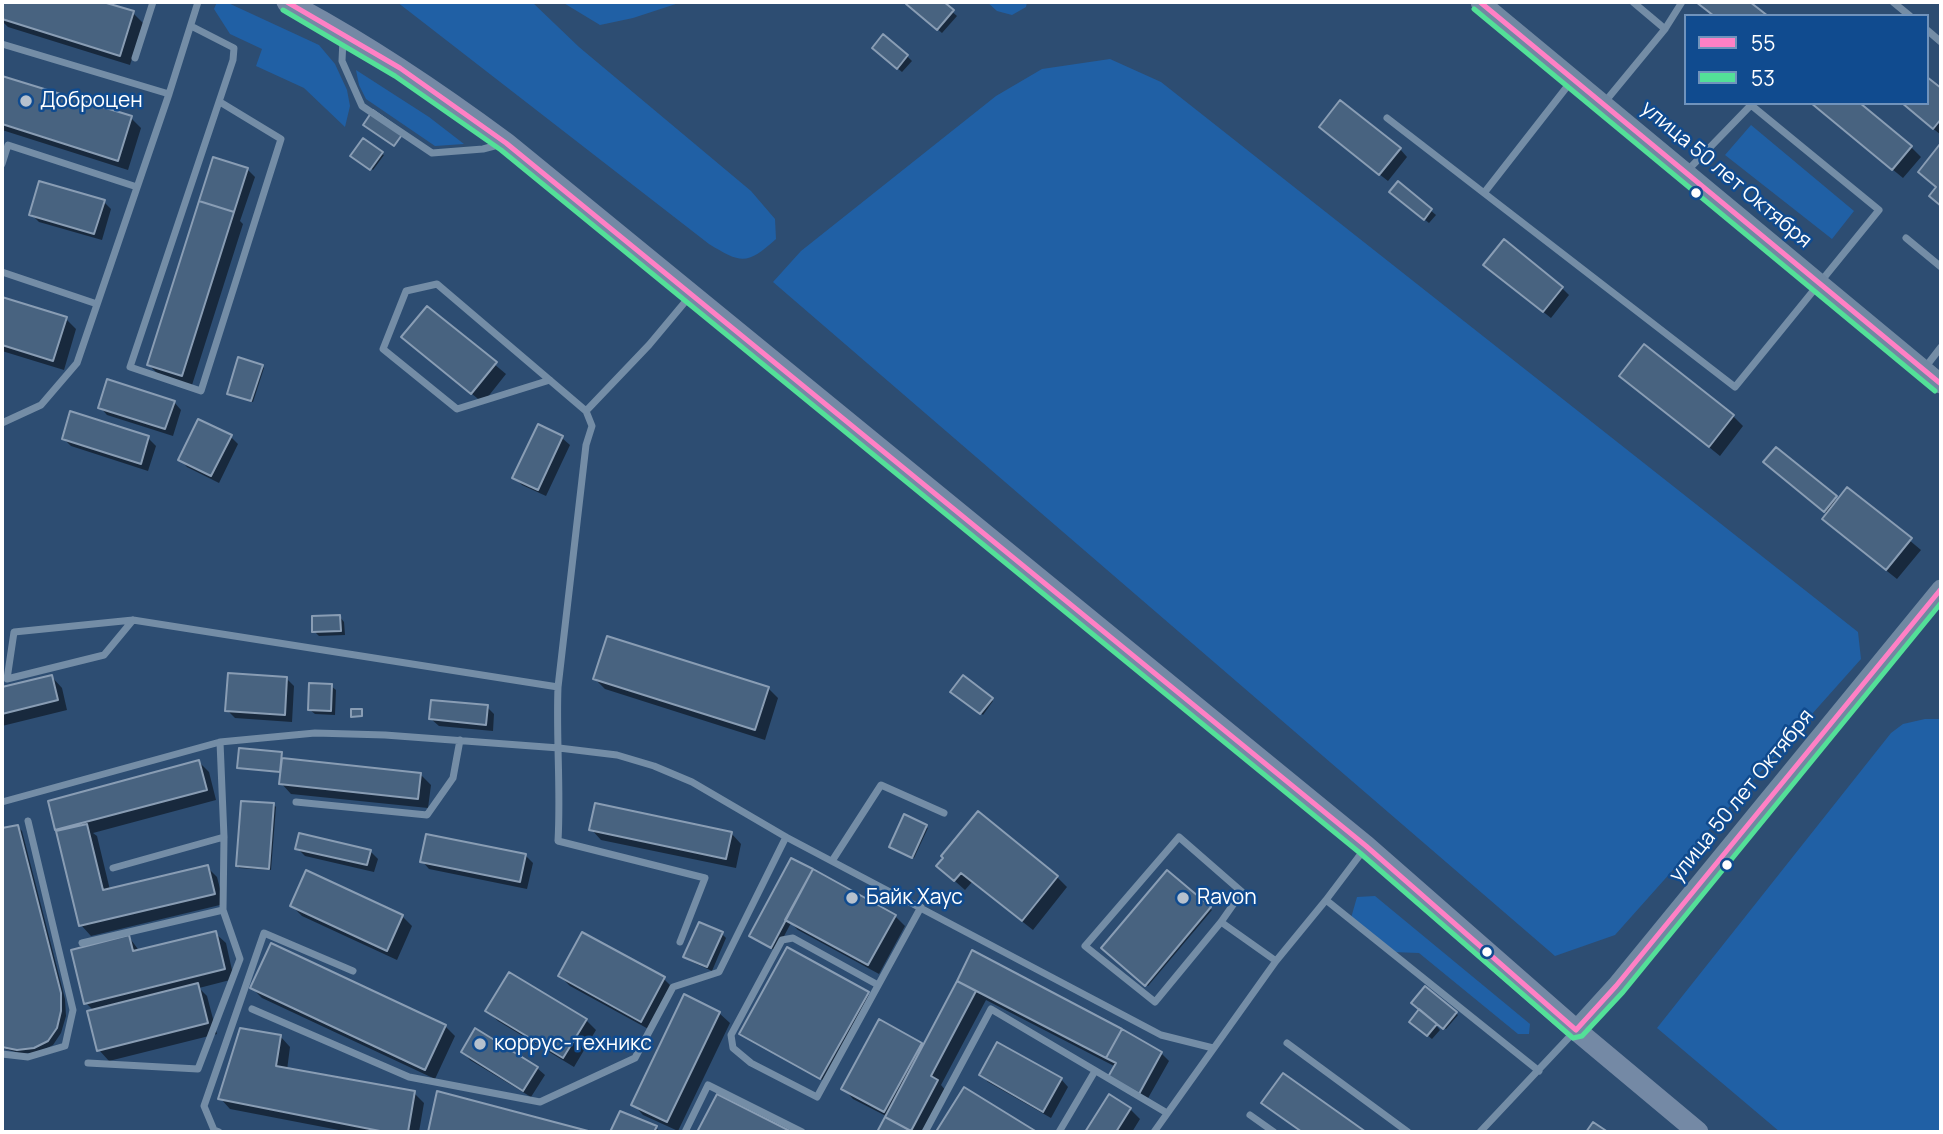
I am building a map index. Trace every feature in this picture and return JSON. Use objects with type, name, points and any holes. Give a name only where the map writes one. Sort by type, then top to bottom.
[{"type":"main road","points":[[287,2],[344,32],[409,73],[506,143],[1366,846],[1576,1030],[1698,1132]]},
{"type":"main road","name":"улица 50 лет Октября","points":[[1480,2],[1941,384]]},
{"type":"main road","name":"улица 50 лет Октября","points":[[1576,1030],[1616,986],[1941,589]]},
{"type":"lane","points":[[135,58],[153,2]]},
{"type":"lane","points":[[2,423],[41,405],[77,363],[198,2]]},
{"type":"lane","points":[[1633,2],[1665,29]]},
{"type":"lane","points":[[1604,104],[1665,29],[1682,2]]},
{"type":"lane","points":[[1893,2],[1908,14]]},
{"type":"lane","points":[[191,26],[234,47],[233,60],[130,367],[201,391],[281,139],[220,102]]},
{"type":"lane","points":[[344,32],[342,61],[362,106],[432,153],[483,149],[506,143]]},
{"type":"lane","points":[[2,44],[169,94]]},
{"type":"lane","points":[[1484,193],[1573,78]]},
{"type":"lane","points":[[1387,118],[1735,387],[1880,209],[1751,105],[1686,172]]},
{"type":"lane","points":[[2,164],[8,145],[137,187]]},
{"type":"lane","points":[[1906,238],[1941,267]]},
{"type":"lane","points":[[2,272],[97,304]]},
{"type":"lane","points":[[550,380],[457,409],[383,349],[406,291],[437,284],[550,380],[586,411],[592,426],[586,445],[558,687],[556,732],[561,797],[558,841],[705,878],[680,942]]},
{"type":"lane","points":[[586,411],[649,345],[691,295]]},
{"type":"lane","points":[[1924,370],[1941,347]]},
{"type":"lane","points":[[133,620],[104,655],[7,680],[14,632],[133,620],[558,687]]},
{"type":"lane","points":[[2,802],[220,741],[315,733],[460,740],[617,755],[654,766],[692,782],[786,837],[1161,1035],[1213,1048]]},
{"type":"lane","points":[[296,802],[427,816],[453,778],[460,740]]},
{"type":"lane","points":[[88,1063],[198,1069],[240,959],[223,910],[224,837],[220,741]]},
{"type":"lane","points":[[832,861],[881,785],[944,813]]},
{"type":"lane","points":[[2,1054],[28,1057],[65,1046],[73,1010],[28,821]]},
{"type":"lane","points":[[113,868],[224,837]]},
{"type":"lane","points":[[251,1009],[409,1077],[540,1102],[635,1058],[673,987],[719,972],[786,837]]},
{"type":"lane","points":[[1179,837],[1242,892],[1221,922],[1155,1002],[1085,946],[1179,837]]},
{"type":"lane","points":[[1154,1132],[1276,961],[1366,846]]},
{"type":"lane","points":[[1326,900],[1539,1070]]},
{"type":"lane","points":[[878,985],[793,938],[782,940],[731,1035],[733,1048],[751,1063],[817,1097],[921,907]]},
{"type":"lane","points":[[82,943],[223,910]]},
{"type":"lane","points":[[1221,922],[1276,961]]},
{"type":"lane","points":[[219,1132],[214,1130],[204,1106],[264,933],[353,971]]},
{"type":"lane","points":[[925,1132],[991,1009],[1167,1113]]},
{"type":"lane","points":[[1480,1132],[1576,1030]]},
{"type":"lane","points":[[1287,1043],[1408,1132]]},
{"type":"lane","points":[[1059,1132],[1095,1070]]},
{"type":"lane","points":[[685,1132],[708,1085],[802,1132]]},
{"type":"lane","points":[[1250,1115],[1274,1132]]},
{"type":"shaded area","points":[[217,2],[226,2],[319,45],[335,64],[347,90],[350,106],[345,127],[304,88],[256,66],[262,49],[230,34],[214,9]]},
{"type":"shaded area","points":[[397,2],[532,2],[579,47],[751,191],[775,219],[776,239],[758,254],[744,259],[729,255],[709,244]]},
{"type":"shaded area","points":[[562,2],[682,2],[633,18],[600,25]]},
{"type":"shaded area","points":[[987,2],[1027,2],[1026,7],[1012,15],[997,11]]},
{"type":"shaded area","points":[[1110,59],[1161,82],[1858,632],[1861,659],[1615,935],[1555,956],[773,282],[801,251],[996,96],[1042,69]]},
{"type":"shaded area","points":[[356,70],[429,117],[464,144],[435,146],[366,99]]},
{"type":"shaded area","points":[[1751,125],[1854,211],[1832,239],[1725,155]]},
{"type":"shaded area","points":[[1941,719],[1941,1132],[1780,1132],[1657,1028],[1891,733],[1903,724]]},
{"type":"shaded area","points":[[1375,896],[1530,1024],[1529,1034],[1518,1034],[1419,953],[1392,952],[1351,918],[1357,897]]},
{"type":"building","points":[[2,2],[103,2],[134,11],[120,56],[2,19]]},
{"type":"building","points":[[944,2],[954,10],[937,30],[906,4]]},
{"type":"building","points":[[1696,2],[1750,2],[1765,14],[1711,14]]},
{"type":"building","points":[[883,34],[908,55],[897,69],[872,48]]},
{"type":"building","points":[[2,76],[132,116],[118,161],[2,124]]},
{"type":"building","points":[[1929,79],[1941,88],[1941,119],[1933,129],[1904,105],[1929,105]]},
{"type":"building","points":[[1340,100],[1401,148],[1379,175],[1319,127]]},
{"type":"building","points":[[1813,105],[1862,105],[1912,146],[1892,170]]},
{"type":"building","points":[[373,110],[404,132],[394,146],[363,125]]},
{"type":"building","points":[[363,138],[383,152],[370,170],[350,156]]},
{"type":"building","points":[[1940,144],[1941,206],[1929,196],[1936,187],[1918,172]]},
{"type":"building","points":[[213,157],[248,168],[234,212],[199,201]]},
{"type":"building","points":[[39,181],[105,200],[94,234],[29,215]]},
{"type":"building","points":[[1398,181],[1432,209],[1424,220],[1389,192]]},
{"type":"building","points":[[199,201],[234,212],[182,376],[147,365]]},
{"type":"building","points":[[1504,239],[1563,287],[1543,312],[1483,265]]},
{"type":"building","points":[[2,297],[67,317],[53,361],[2,345]]},
{"type":"building","points":[[427,306],[497,362],[471,394],[401,337]]},
{"type":"building","points":[[1644,344],[1734,415],[1709,447],[1619,376]]},
{"type":"building","points":[[238,357],[263,365],[251,401],[227,394]]},
{"type":"building","points":[[107,379],[175,401],[165,429],[98,408]]},
{"type":"building","points":[[70,411],[149,436],[141,464],[62,439]]},
{"type":"building","points":[[198,419],[232,435],[211,476],[178,460]]},
{"type":"building","points":[[538,424],[563,436],[538,490],[512,478]]},
{"type":"building","points":[[1776,447],[1837,496],[1824,512],[1763,462]]},
{"type":"building","points":[[1847,487],[1912,538],[1886,570],[1822,519]]},
{"type":"building","points":[[340,615],[341,631],[312,632],[312,616]]},
{"type":"building","points":[[607,636],[769,687],[755,730],[593,679]]},
{"type":"building","points":[[228,673],[287,677],[285,715],[225,711]]},
{"type":"building","points":[[52,675],[58,700],[2,714],[2,687]]},
{"type":"building","points":[[963,675],[993,698],[980,714],[950,692]]},
{"type":"building","points":[[309,683],[332,684],[331,711],[308,710]]},
{"type":"building","points":[[431,700],[488,705],[486,725],[429,719]]},
{"type":"building","points":[[351,709],[362,709],[362,716],[351,717]]},
{"type":"building","points":[[239,748],[282,752],[280,772],[237,768]]},
{"type":"building","points":[[282,758],[421,773],[418,799],[279,784]]},
{"type":"building","points":[[199,760],[207,790],[55,830],[48,801]]},
{"type":"building","points":[[241,801],[274,803],[269,869],[236,866]]},
{"type":"building","points":[[595,803],[732,832],[726,859],[589,830]]},
{"type":"building","points":[[978,811],[1058,876],[1022,921],[961,873],[954,881],[936,866]]},
{"type":"building","points":[[904,814],[927,825],[912,858],[889,847]]},
{"type":"building","points":[[87,824],[103,890],[208,865],[215,894],[79,926],[56,831]]},
{"type":"building","points":[[18,825],[61,993],[61,1011],[57,1028],[48,1041],[34,1048],[17,1050],[2,1047],[2,828]]},
{"type":"building","points":[[299,833],[371,850],[367,865],[295,849]]},
{"type":"building","points":[[426,834],[526,854],[520,882],[420,862]]},
{"type":"building","points":[[791,858],[813,869],[771,948],[749,936]]},
{"type":"building","points":[[813,869],[896,915],[868,965],[785,920]]},
{"type":"building","points":[[306,870],[403,915],[387,951],[290,906]]},
{"type":"building","points":[[1167,870],[1211,907],[1145,986],[1101,948]]},
{"type":"building","points":[[699,922],[723,932],[707,967],[683,957]]},
{"type":"building","points":[[216,931],[225,969],[84,1004],[71,950],[129,935],[133,951]]},
{"type":"building","points":[[582,932],[665,977],[641,1022],[558,976]]},
{"type":"building","points":[[271,943],[446,1025],[425,1070],[250,988]]},
{"type":"building","points":[[787,947],[869,992],[820,1079],[739,1034]]},
{"type":"building","points":[[972,950],[1122,1029],[1106,1058],[957,981]]},
{"type":"building","points":[[509,972],[587,1019],[563,1058],[485,1011]]},
{"type":"building","points":[[957,981],[976,991],[931,1076],[938,1080],[911,1131],[885,1117]]},
{"type":"building","points":[[198,983],[208,1023],[97,1051],[87,1011]]},
{"type":"building","points":[[1425,986],[1457,1012],[1443,1029],[1411,1003]]},
{"type":"building","points":[[684,994],[720,1012],[667,1122],[631,1105]]},
{"type":"building","points":[[1419,1009],[1437,1024],[1427,1036],[1409,1022]]},
{"type":"building","points":[[879,1019],[922,1043],[884,1112],[841,1089]]},
{"type":"building","points":[[240,1028],[281,1035],[276,1066],[415,1091],[408,1132],[385,1132],[218,1099]]},
{"type":"building","points":[[475,1028],[538,1067],[523,1091],[461,1052]]},
{"type":"building","points":[[1122,1029],[1162,1052],[1139,1094],[1108,1077],[1116,1063],[1106,1058]]},
{"type":"building","points":[[997,1042],[1062,1078],[1043,1112],[979,1075]]},
{"type":"building","points":[[1283,1073],[1366,1132],[1302,1132],[1261,1103]]},
{"type":"building","points":[[964,1087],[1037,1132],[937,1130]]},
{"type":"building","points":[[437,1091],[592,1132],[428,1132]]},
{"type":"building","points":[[717,1094],[792,1132],[697,1132]]},
{"type":"building","points":[[1109,1094],[1131,1108],[1116,1132],[1085,1132]]},
{"type":"building","points":[[620,1111],[657,1126],[654,1132],[610,1132]]},
{"type":"building","points":[[885,1117],[911,1131],[877,1132]]},
{"type":"building","points":[[1593,1122],[1608,1132],[1586,1132]]},
{"type":"transit line","name":"55","points":[[287,2],[400,68],[506,143],[1366,846],[1576,1030],[1616,986],[1941,589]]},
{"type":"transit line","name":"55","points":[[1480,2],[1941,384]]},
{"type":"transit line","name":"53","points":[[1474,9],[1935,391]]},
{"type":"transit line","name":"53","points":[[283,10],[395,76],[501,150],[1360,853],[1573,1038],[1582,1036],[1623,992],[1941,603]]},
{"type":"place","name":"Доброцен","points":[[26,101]]},
{"type":"place","name":"Байк Хаус","points":[[852,898]]},
{"type":"place","name":"Ravon","points":[[1183,898]]},
{"type":"place","name":"коррус-техникс","points":[[480,1044]]}]
